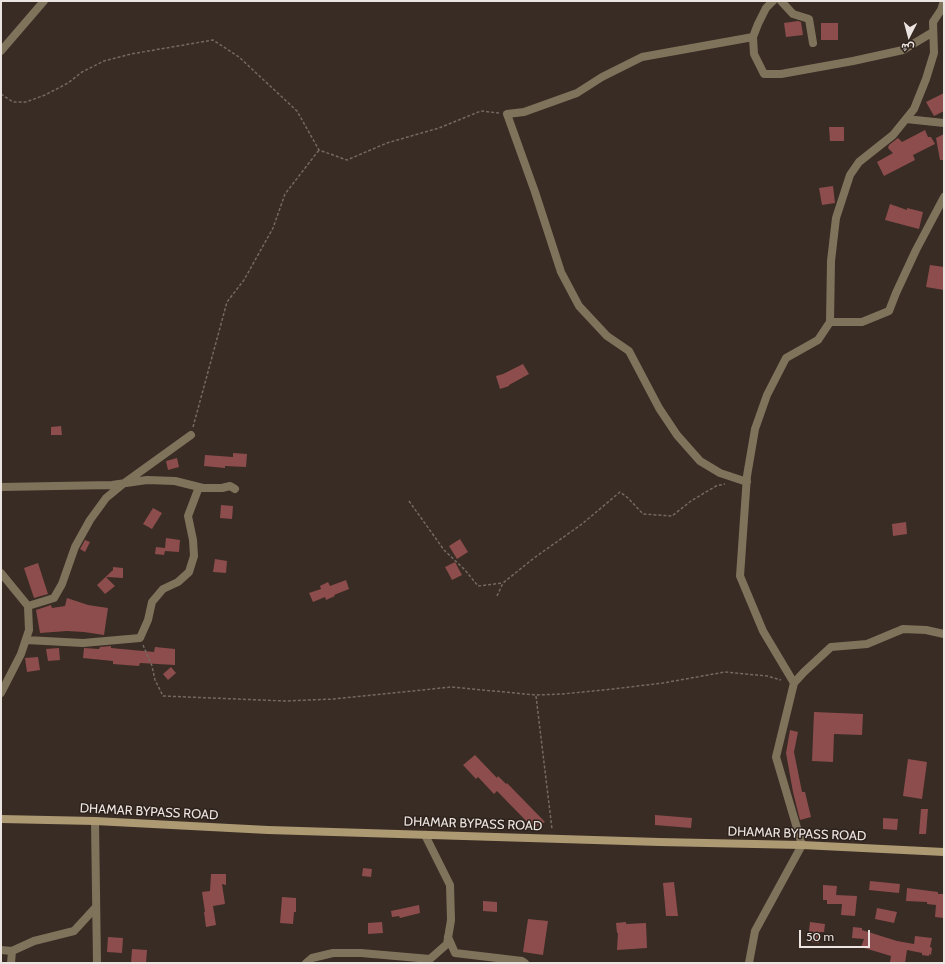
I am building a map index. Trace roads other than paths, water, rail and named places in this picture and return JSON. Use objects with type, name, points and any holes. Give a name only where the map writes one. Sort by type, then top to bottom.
[{"type":"main road","name":"DHAMAR BYPASS ROAD","points":[[1,819],[95,821],[268,830],[667,843],[802,845],[944,852]]},
{"type":"street","points":[[1,51],[44,1]]},
{"type":"street","points":[[772,1],[766,8],[753,37],[754,54],[764,74],[781,74],[903,50],[934,32]]},
{"type":"street","points":[[781,1],[793,14],[809,19],[813,43]]},
{"type":"street","points":[[794,683],[763,631],[740,576],[747,482],[755,429],[767,395],[786,358],[818,340],[830,322],[831,261],[836,218],[850,175],[859,162],[892,135],[914,109],[934,53],[933,22],[941,10],[944,1]]},
{"type":"street","points":[[747,482],[720,473],[700,461],[677,435],[659,408],[629,351],[607,336],[579,306],[561,272],[535,192],[507,114],[524,112],[577,93],[602,77],[642,57],[753,37]]},
{"type":"street","points":[[906,119],[944,123]]},
{"type":"street","points":[[830,322],[862,322],[889,311],[916,250],[944,197]]},
{"type":"street","points":[[28,606],[54,598],[62,584],[75,547],[90,520],[106,498],[191,435]]},
{"type":"street","points":[[1,487],[112,486],[147,480],[175,481],[203,488],[222,488],[230,486],[235,489]]},
{"type":"street","points":[[26,640],[83,643],[140,638],[148,620],[152,602],[163,589],[178,582],[189,572],[194,556],[193,540],[188,516],[198,487]]},
{"type":"street","points":[[1,573],[28,606],[29,630],[21,654],[2,689]]},
{"type":"street","points":[[749,963],[755,931],[802,845],[776,757],[794,683],[831,648],[867,644],[903,629],[926,630],[944,634]]},
{"type":"street","points":[[95,821],[96,963]]},
{"type":"street","points":[[306,963],[312,958],[333,953],[362,953],[430,959],[447,944],[451,920],[450,885],[425,835]]},
{"type":"street","points":[[1,950],[12,951],[34,941],[74,931],[96,907]]},
{"type":"street","points":[[448,937],[455,953],[522,961],[525,963]]},
{"type":"street","points":[[11,963],[12,951]]}]
